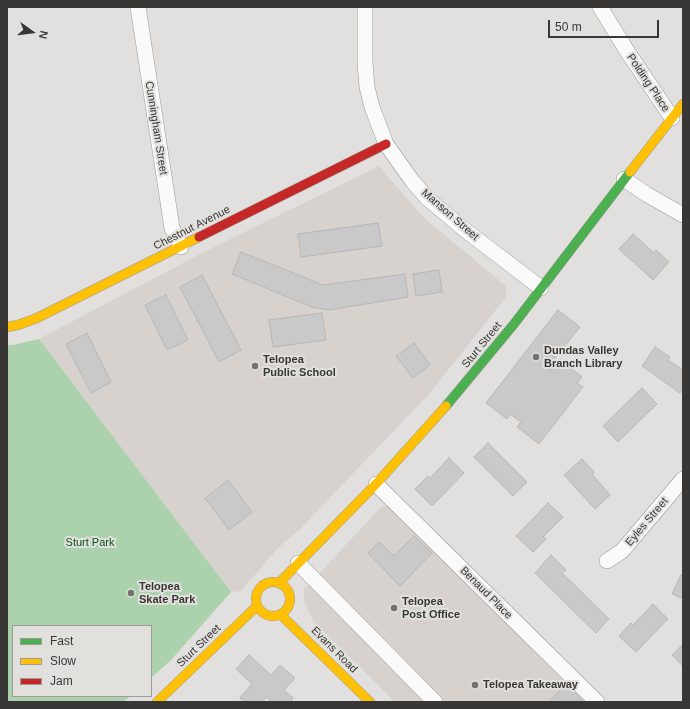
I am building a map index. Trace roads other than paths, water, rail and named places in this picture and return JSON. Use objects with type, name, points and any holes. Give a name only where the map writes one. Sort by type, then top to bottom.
[{"type":"street","name":"Cunningham Street","points":[[138,7],[172,228],[181,247]]},
{"type":"street","name":"Manson Street","points":[[365,7],[365,62],[367,87],[372,107],[386,144],[413,182],[433,203],[465,230],[541,288]]},
{"type":"street","name":"Polding Place","points":[[600,7],[627,51],[672,118]]},
{"type":"street","name":"Sturt Street","points":[[279,583],[376,484],[455,396],[541,288],[683,104]]},
{"type":"street","name":"Chestnut Avenue","points":[[7,327],[18,325],[37,318],[386,144]]},
{"type":"street","points":[[624,179],[646,194],[683,215]]},
{"type":"street","name":"Eyles Street","points":[[607,561],[622,552],[683,479]]},
{"type":"street","name":"Benaud Place","points":[[376,484],[597,702]]},
{"type":"street","points":[[298,563],[435,702]]},
{"type":"street","points":[[269,582],[279,583],[287,589],[291,598],[288,608],[281,615],[277,616],[268,616],[257,606],[256,596],[261,588],[269,582]]},
{"type":"street","name":"Sturt Street","points":[[157,702],[257,606]]},
{"type":"street","name":"Evans Road","points":[[281,615],[370,702]]},
{"type":"place","name":"Dundas Valley Branch Library","points":[[536,357]]},
{"type":"place","name":"Telopea Public School","points":[[255,366]]},
{"type":"place","name":"Telopea Skate Park","points":[[131,593]]},
{"type":"place","name":"Telopea Post Office","points":[[394,608]]},
{"type":"place","name":"Telopea Takeaway","points":[[475,685]]},
{"type":"park label","name":"Sturt Park","points":[[90,543]]}]
